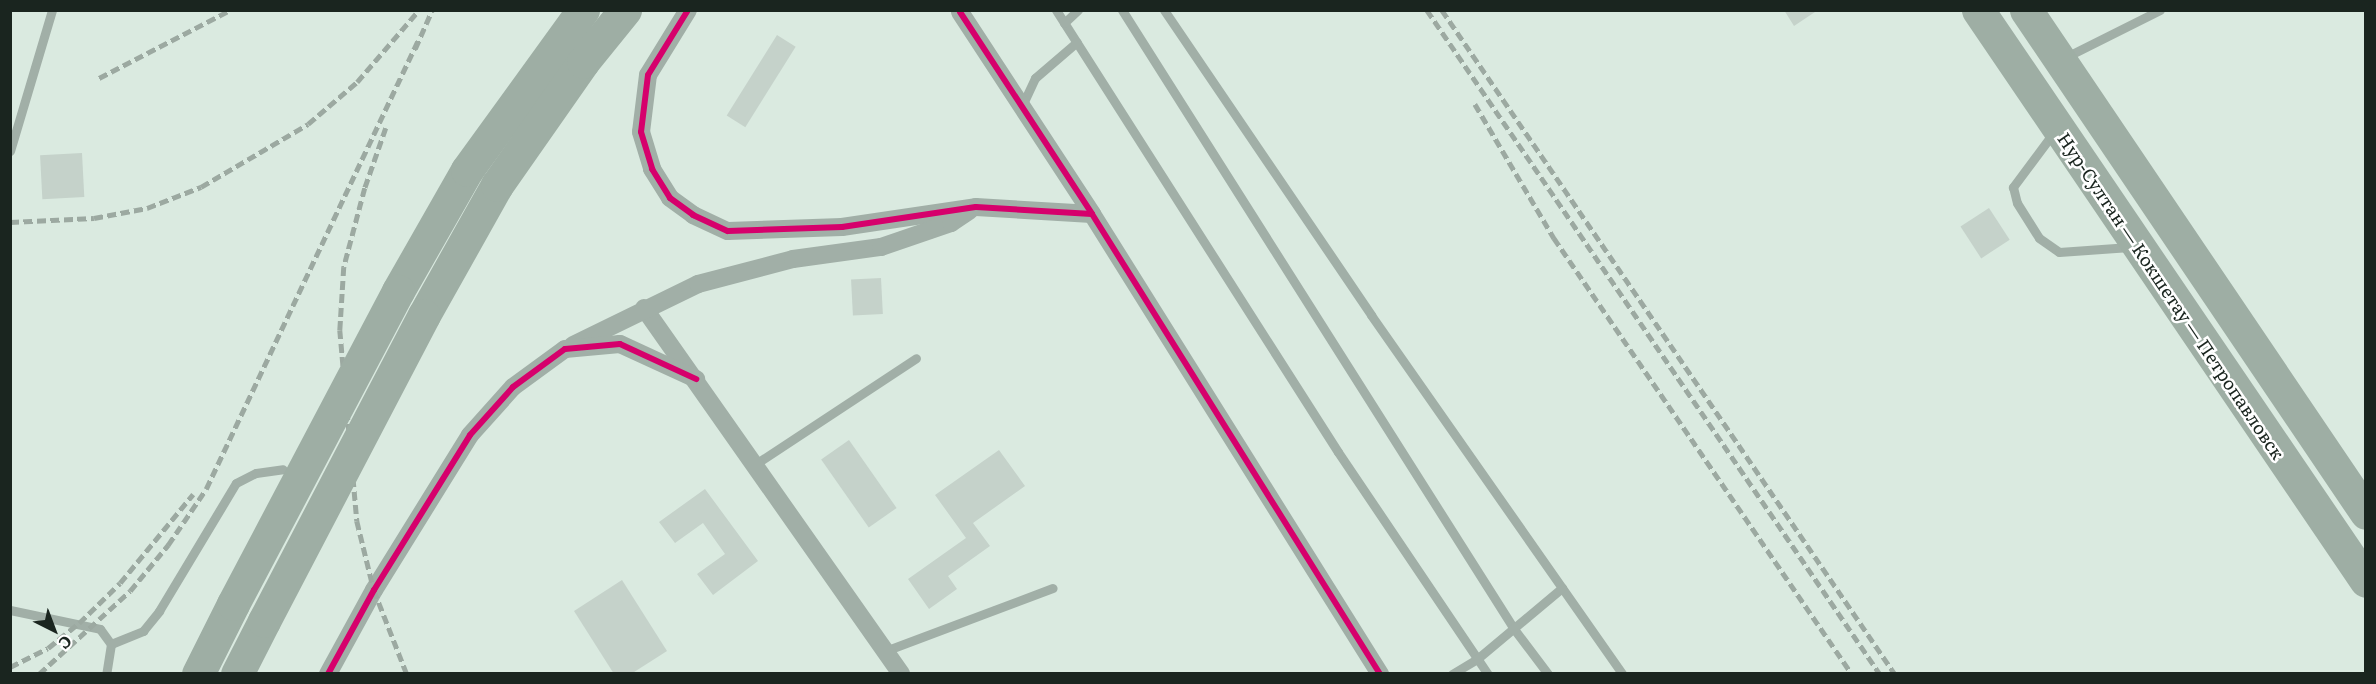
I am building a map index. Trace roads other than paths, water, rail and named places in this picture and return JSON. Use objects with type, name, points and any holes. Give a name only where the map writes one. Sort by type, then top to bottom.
[{"type":"highway","points":[[198,674],[398,291],[467,170],[583,10]]},
{"type":"highway","points":[[237,674],[424,315],[496,185],[583,62],[625,10]]},
{"type":"highway","name":"Нур-Султан — Кокшетау — Петропавловск","points":[[1978,10],[2366,581]]},
{"type":"highway","points":[[2026,10],[2058,61],[2366,513]]},
{"type":"street","points":[[688,10],[648,75],[641,132],[652,169],[670,198],[693,214],[728,231],[842,227],[976,207],[1092,214]]},
{"type":"street","points":[[960,12],[1020,110],[1092,214],[1380,674]]},
{"type":"street","points":[[328,674],[374,590],[470,435],[513,387],[565,349],[644,308],[698,284],[793,259],[881,247],[951,223],[976,207]]},
{"type":"street","points":[[644,308],[696,378],[754,465],[901,674]]},
{"type":"street","points":[[565,349],[620,344],[696,378]]},
{"type":"lane","points":[[10,151],[52,10]]},
{"type":"lane","points":[[1056,10],[1338,452],[1488,674]]},
{"type":"lane","points":[[1064,23],[1078,10]]},
{"type":"lane","points":[[1122,10],[1515,629],[1548,674]]},
{"type":"lane","points":[[1164,10],[1622,674]]},
{"type":"lane","points":[[2058,61],[2097,38],[2160,10]]},
{"type":"lane","points":[[1020,110],[1035,78],[1077,42]]},
{"type":"lane","points":[[2057,128],[2013,187],[2017,203],[2039,238],[2059,252],[2138,246]]},
{"type":"lane","points":[[754,465],[916,358]]},
{"type":"lane","points":[[111,644],[143,632],[159,611],[236,483],[256,473],[283,469]]},
{"type":"lane","points":[[885,651],[1053,588]]},
{"type":"lane","points":[[1452,674],[1477,659],[1562,588]]},
{"type":"lane","points":[[10,610],[100,629],[111,644],[106,674]]},
{"type":"railway","points":[[99,78],[230,10]]},
{"type":"railway","points":[[10,222],[94,218],[147,208],[201,187],[308,124],[357,82],[419,10]]},
{"type":"railway","points":[[415,49],[432,10]]},
{"type":"railway","points":[[1427,10],[1880,674]]},
{"type":"railway","points":[[1442,10],[1895,674]]},
{"type":"railway","points":[[39,674],[130,591],[168,545],[206,489],[418,41]]},
{"type":"railway","points":[[1475,104],[1554,238],[1852,674]]},
{"type":"railway","points":[[386,128],[365,188],[344,267],[340,330],[357,521],[374,590],[407,674]]},
{"type":"railway","points":[[10,667],[48,648],[79,623],[120,583],[193,494]]}]
